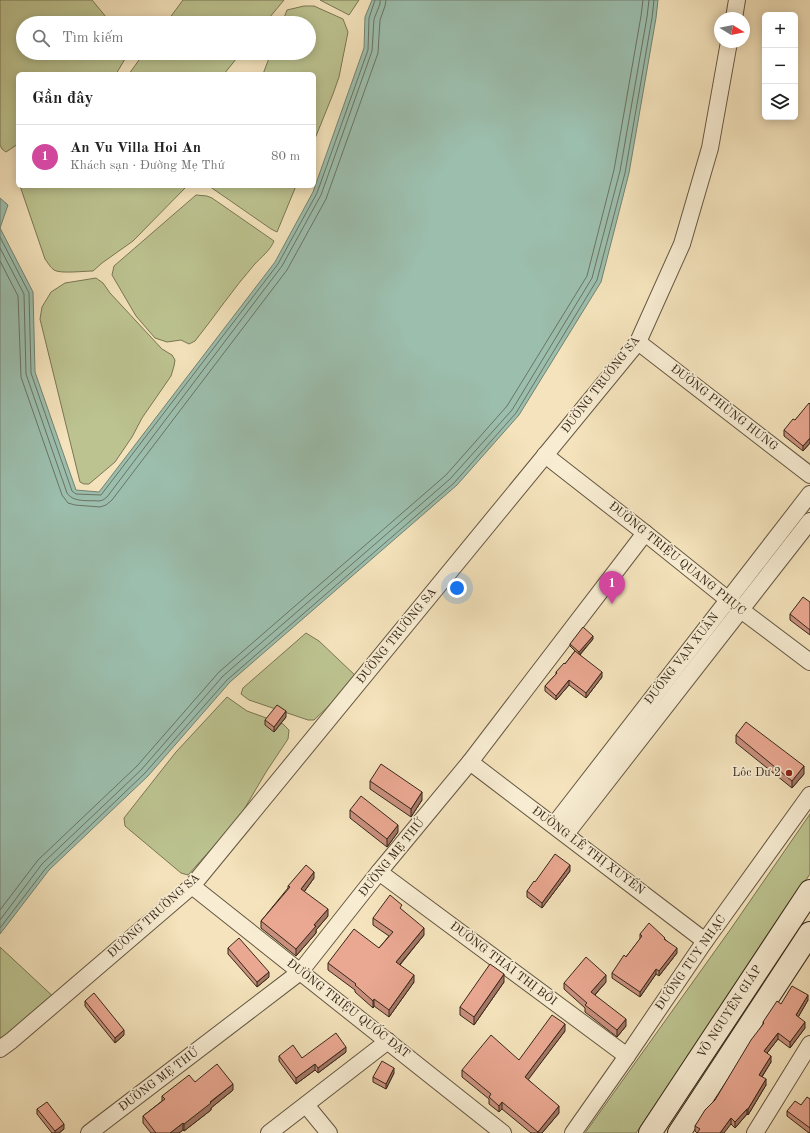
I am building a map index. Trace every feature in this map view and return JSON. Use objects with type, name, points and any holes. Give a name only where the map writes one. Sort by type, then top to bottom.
[{"type":"main road","name":"VÕ NGUYÊN GIÁP","points":[[650,1133],[810,891]]},
{"type":"main road","name":"VÕ NGUYÊN GIÁP","points":[[679,1133],[810,933]]},
{"type":"street","points":[[735,12],[737,0]]},
{"type":"street","name":"ĐƯỜNG TRƯỜNG SA","points":[[0,1049],[12,1041],[192,886],[638,342],[682,244],[710,148],[728,48]]},
{"type":"street","name":"ĐƯỜNG PHÙNG HƯNG","points":[[638,342],[810,475]]},
{"type":"street","name":"ĐƯỜNG TRIỆU QUANG PHỤC","points":[[545,455],[645,532],[728,600],[810,662]]},
{"type":"street","name":"ĐƯỜNG VẠN XUÂN","points":[[560,829],[728,600],[810,494]]},
{"type":"street","name":"ĐƯỜNG VẠN XUÂN","points":[[560,829],[741,610],[810,521]]},
{"type":"street","name":"ĐƯỜNG MẸ THỨ","points":[[89,1133],[300,972],[379,872],[470,762],[645,532]]},
{"type":"street","name":"ĐƯỜNG LÊ THỊ XUYẾN","points":[[470,762],[560,829],[705,941]]},
{"type":"street","name":"ĐƯỜNG TUY NHẠC","points":[[573,1133],[628,1056],[705,941],[810,795]]},
{"type":"street","name":"ĐƯỜNG THÁI THỊ BÔI","points":[[379,872],[628,1056]]},
{"type":"street","name":"ĐƯỜNG TRIỆU QUỐC ĐẠT","points":[[192,886],[503,1133]]},
{"type":"street","points":[[269,1133],[388,1041]]},
{"type":"street","points":[[755,1133],[810,1044]]},
{"type":"street","points":[[306,1105],[329,1133]]},
{"type":"green space","points":[[0,0],[92,0],[105,16],[16,16],[16,60],[124,60],[117,72],[16,72],[16,145],[6,152],[0,145]]},
{"type":"green space","points":[[183,0],[284,0],[271,16],[171,16]]},
{"type":"green space","points":[[320,0],[359,0],[349,15]]},
{"type":"green space","points":[[304,6],[314,6],[343,19],[348,32],[339,77],[316,136],[316,72],[264,72],[268,60],[316,60],[316,16],[285,16],[287,10]]},
{"type":"green space","points":[[139,60],[235,60],[226,72],[130,72]]},
{"type":"green space","points":[[21,188],[185,188],[133,241],[93,271],[57,271],[50,266],[45,259]]},
{"type":"green space","points":[[212,188],[295,188],[277,232]]},
{"type":"green space","points":[[196,195],[212,198],[274,241],[268,251],[239,283],[195,341],[189,344],[181,340],[167,342],[155,338],[136,316],[112,275],[114,266]]},
{"type":"green space","points":[[96,278],[103,283],[110,293],[162,349],[172,355],[175,360],[171,376],[142,418],[132,437],[115,462],[89,484],[84,484],[80,482],[40,319],[42,307],[51,292],[65,283]]},
{"type":"green space","points":[[306,633],[319,641],[358,678],[314,720],[308,720],[249,700],[241,694],[243,688]]},
{"type":"green space","points":[[227,697],[247,711],[283,724],[289,730],[288,739],[266,772],[239,818],[188,875],[181,873],[125,826],[124,818],[176,752]]},
{"type":"green space","points":[[810,814],[810,874],[636,1133],[585,1133],[730,930]]},
{"type":"green space","points":[[0,947],[58,1001],[0,1049]]},
{"type":"water","points":[[372,0],[658,0],[629,173],[601,282],[519,415],[457,485],[230,682],[148,776],[49,870],[0,934],[0,228],[33,292],[35,372],[76,490],[99,492],[275,262],[314,188],[316,188],[316,184],[364,48],[365,17]]},
{"type":"water","points":[[0,198],[8,205],[0,228]]},
{"type":"building","points":[[809,403],[810,438],[803,446],[784,430],[793,419],[795,420]]},
{"type":"building","points":[[803,597],[810,602],[810,630],[790,614]]},
{"type":"building","points":[[583,627],[593,636],[579,652],[570,644]]},
{"type":"building","points":[[575,651],[602,672],[586,693],[569,680],[556,696],[545,686]]},
{"type":"building","points":[[277,705],[286,711],[274,727],[265,720]]},
{"type":"building","points":[[746,722],[804,766],[792,781],[736,735]]},
{"type":"building","points":[[381,764],[422,792],[411,809],[370,781]]},
{"type":"building","points":[[361,796],[398,825],[387,839],[350,810]]},
{"type":"building","points":[[555,854],[570,865],[542,903],[527,891]]},
{"type":"building","points":[[306,865],[314,872],[301,889],[328,909],[314,925],[316,926],[296,949],[261,921],[290,887],[288,886]]},
{"type":"building","points":[[390,895],[402,905],[400,908],[424,928],[396,962],[414,975],[389,1010],[374,999],[373,1001],[355,985],[356,984],[328,963],[354,929],[379,948],[393,932],[373,918]]},
{"type":"building","points":[[649,923],[665,938],[664,939],[677,948],[659,971],[656,969],[640,992],[612,973],[624,955],[626,957],[642,936],[640,934]]},
{"type":"building","points":[[239,938],[269,972],[257,982],[228,948]]},
{"type":"building","points":[[586,957],[606,975],[591,992],[626,1019],[617,1030],[585,1005],[587,1003],[564,983]]},
{"type":"building","points":[[490,964],[504,974],[474,1017],[460,1007]]},
{"type":"building","points":[[792,986],[808,995],[796,1015],[805,1022],[790,1042],[778,1033],[764,1051],[771,1056],[759,1075],[766,1079],[748,1109],[735,1122],[731,1118],[720,1133],[697,1133],[700,1129],[695,1126],[705,1110],[715,1100],[751,1040],[764,1023],[763,1022],[777,1001],[781,1004]]},
{"type":"building","points":[[94,993],[124,1030],[115,1038],[85,1001]]},
{"type":"building","points":[[552,1015],[565,1024],[525,1077],[559,1106],[538,1132],[502,1102],[499,1106],[489,1097],[491,1094],[462,1070],[491,1035],[519,1060]]},
{"type":"building","points":[[336,1033],[346,1047],[318,1068],[315,1064],[296,1078],[279,1056],[293,1045],[302,1058]]},
{"type":"building","points":[[382,1061],[394,1068],[386,1084],[373,1077]]},
{"type":"building","points":[[217,1064],[233,1084],[184,1124],[183,1123],[170,1133],[156,1133],[143,1116],[165,1099],[162,1096],[189,1075],[195,1082]]},
{"type":"building","points":[[807,1097],[810,1099],[810,1128],[787,1111],[795,1101],[801,1105]]},
{"type":"building","points":[[47,1102],[64,1124],[55,1131],[37,1109]]},
{"type":"place","name":"An Vu Villa Hoi An","points":[[612,604]]},
{"type":"place","name":"Lôc Dư 2","points":[[789,773]]}]
